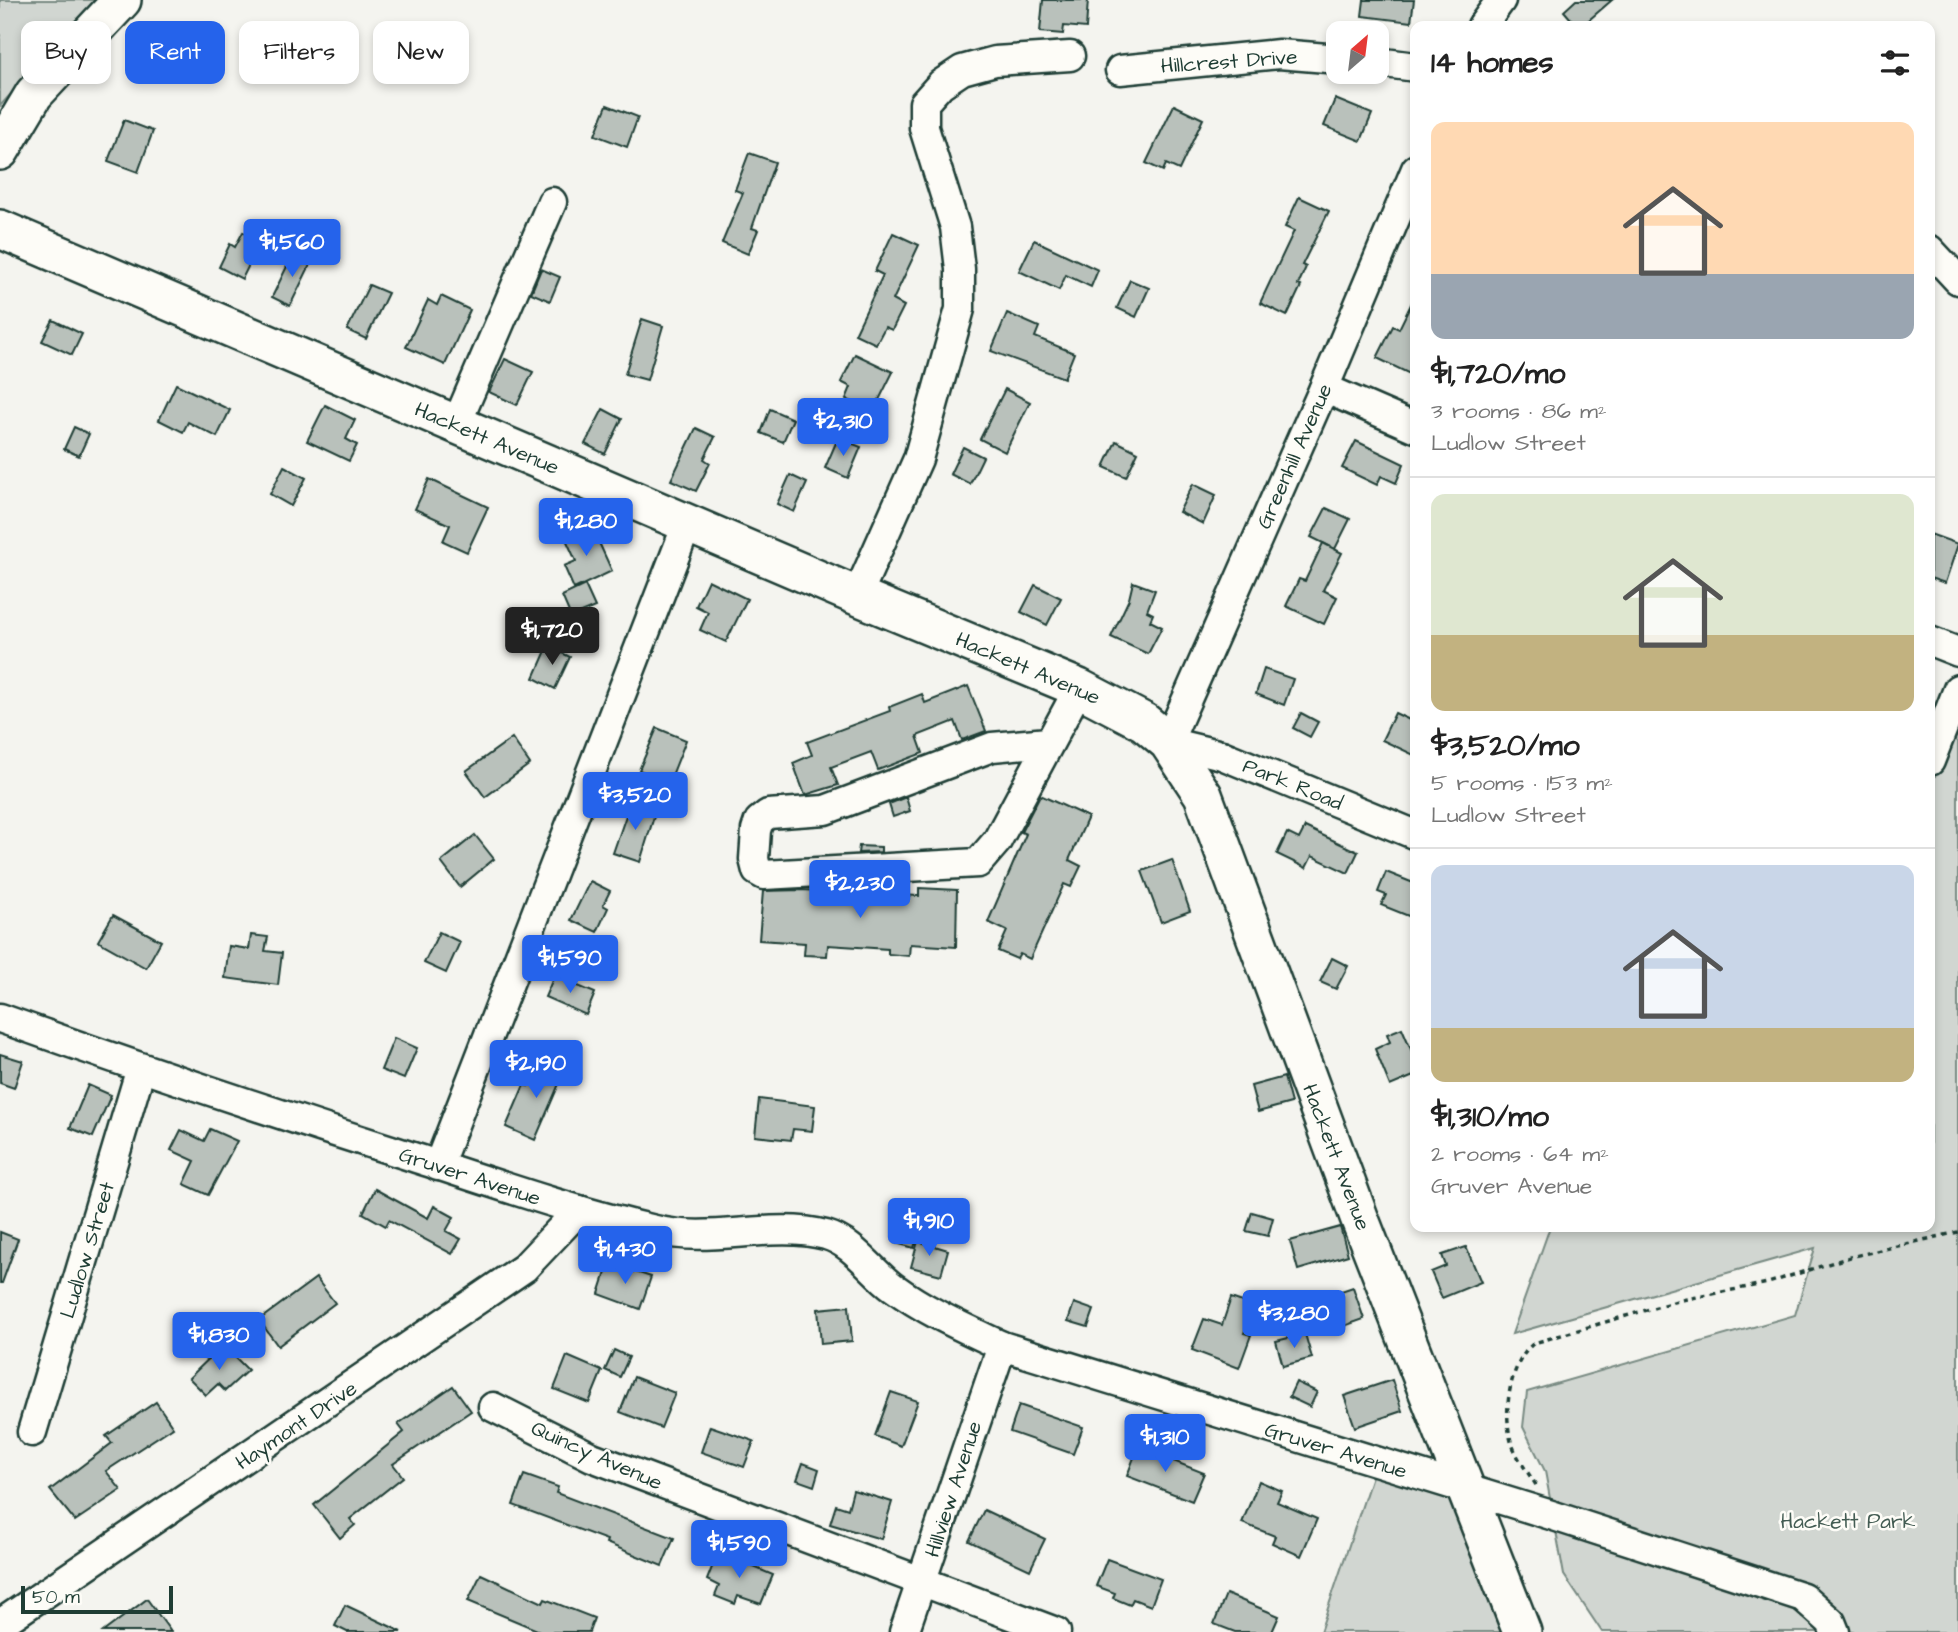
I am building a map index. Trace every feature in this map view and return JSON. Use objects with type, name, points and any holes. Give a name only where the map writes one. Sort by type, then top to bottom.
[{"type":"main road","points":[[0,151],[34,94],[122,0]]},
{"type":"main road","name":"Hackett Avenue","points":[[0,229],[857,596],[1079,688],[1144,722],[1168,742],[1203,795],[1359,1217],[1522,1632]]},
{"type":"street","points":[[1486,21],[1501,0]]},
{"type":"street","name":"Hillcrest Drive","points":[[1120,70],[1279,54],[1326,58]]},
{"type":"street","points":[[857,596],[918,460],[960,309],[960,269],[955,227],[924,128],[924,103],[941,84],[962,70],[995,61],[1070,56]]},
{"type":"street","points":[[1390,64],[1410,66]]},
{"type":"street","name":"Greenhill Avenue","points":[[1168,742],[1324,388],[1410,183]]},
{"type":"street","points":[[456,425],[552,202]]},
{"type":"street","points":[[1935,255],[1958,280]]},
{"type":"street","points":[[1324,388],[1410,425]]},
{"type":"street","points":[[438,1166],[688,522]]},
{"type":"street","points":[[1935,643],[1958,652]]},
{"type":"street","points":[[1048,742],[992,747],[825,810],[768,814],[759,821],[756,830],[754,859],[757,871],[764,875],[978,863],[997,841],[1079,688]]},
{"type":"street","points":[[1935,748],[1958,689]]},
{"type":"street","name":"Park Road","points":[[1168,742],[1222,755],[1410,833]]},
{"type":"street","name":"Gruver Avenue","points":[[0,1018],[141,1068],[579,1210],[674,1235],[699,1237],[792,1231],[827,1236],[859,1254],[891,1285],[936,1316],[1002,1346],[1551,1515],[1803,1597],[1819,1609],[1835,1632]]},
{"type":"street","name":"Ludlow Street","points":[[32,1432],[141,1068]]},
{"type":"street","name":"Haymont Drive","points":[[0,1624],[524,1268],[579,1210]]},
{"type":"street","name":"Hillview Avenue","points":[[904,1632],[1002,1346]]},
{"type":"street","name":"Quincy Avenue","points":[[493,1406],[592,1457],[1056,1632]]},
{"type":"path","points":[[1551,1515],[1511,1440],[1509,1398],[1513,1378],[1522,1358],[1534,1343],[1677,1301],[1768,1283],[1850,1257],[1958,1232]]},
{"type":"green space","points":[[0,0],[97,0],[78,21],[21,21],[21,83],[0,106]]},
{"type":"green space","name":"Hackett Park","points":[[1958,698],[1958,1632],[1602,1632],[1564,1575],[1545,1471],[1523,1427],[1527,1392],[1795,1315],[1815,1248],[1512,1334],[1548,1232],[1935,1232],[1935,762]]},
{"type":"green space","points":[[1374,1470],[1467,1491],[1522,1632],[1320,1632]]},
{"type":"building","points":[[1043,0],[1088,0],[1086,28],[1064,26],[1063,34],[1040,32]]},
{"type":"building","points":[[1364,0],[1414,0],[1410,22],[1362,16]]},
{"type":"building","points":[[1576,0],[1612,0],[1588,21],[1573,21],[1564,11]]},
{"type":"building","points":[[1335,99],[1372,114],[1361,141],[1324,126]]},
{"type":"building","points":[[607,105],[638,117],[627,147],[595,135]]},
{"type":"building","points":[[1174,105],[1203,119],[1179,170],[1166,164],[1163,171],[1146,163]]},
{"type":"building","points":[[124,120],[153,131],[138,172],[108,161]]},
{"type":"building","points":[[749,153],[775,162],[752,228],[758,230],[748,254],[722,243],[743,193],[735,190]]},
{"type":"building","points":[[1299,197],[1329,211],[1302,265],[1306,267],[1298,285],[1301,286],[1287,316],[1260,303],[1294,231],[1285,227]]},
{"type":"building","points":[[243,232],[261,241],[242,279],[219,267],[230,244],[235,247]]},
{"type":"building","points":[[893,233],[919,245],[893,300],[904,306],[892,330],[885,327],[876,344],[855,334],[883,275],[875,271]]},
{"type":"building","points":[[1034,240],[1098,270],[1091,287],[1066,275],[1059,290],[1019,271]]},
{"type":"building","points":[[294,252],[312,261],[290,306],[272,297]]},
{"type":"building","points":[[541,269],[560,277],[550,301],[531,293]]},
{"type":"building","points":[[1130,280],[1149,288],[1136,317],[1117,308]]},
{"type":"building","points":[[369,285],[388,293],[366,339],[347,330]]},
{"type":"building","points":[[441,296],[470,310],[445,365],[406,347],[428,300],[437,305]]},
{"type":"building","points":[[1410,306],[1410,374],[1377,358],[1393,326],[1399,329]]},
{"type":"building","points":[[1007,313],[1039,327],[1035,337],[1074,353],[1064,378],[991,351]]},
{"type":"building","points":[[642,319],[663,326],[647,380],[625,374]]},
{"type":"building","points":[[53,320],[82,334],[72,355],[42,341]]},
{"type":"building","points":[[855,354],[893,372],[873,412],[846,399],[851,387],[841,382]]},
{"type":"building","points":[[505,359],[533,372],[517,405],[489,392]]},
{"type":"building","points":[[176,384],[230,410],[217,437],[188,422],[183,432],[159,420]]},
{"type":"building","points":[[1005,389],[1030,402],[1005,452],[980,439]]},
{"type":"building","points":[[325,405],[355,420],[346,439],[357,445],[349,461],[307,441]]},
{"type":"building","points":[[809,407],[841,422],[832,441],[800,427]]},
{"type":"building","points":[[603,409],[622,419],[605,454],[585,444]]},
{"type":"building","points":[[770,409],[793,419],[783,442],[761,433]]},
{"type":"building","points":[[74,427],[89,434],[79,456],[64,449]]},
{"type":"building","points":[[696,428],[715,437],[704,459],[710,463],[696,491],[671,480]]},
{"type":"building","points":[[838,438],[861,447],[848,478],[825,468]]},
{"type":"building","points":[[1116,441],[1138,452],[1126,477],[1104,467]]},
{"type":"building","points":[[1356,441],[1404,464],[1396,483],[1381,476],[1377,485],[1342,468]]},
{"type":"building","points":[[963,447],[983,457],[970,484],[950,474]]},
{"type":"building","points":[[284,466],[306,478],[291,506],[270,494]]},
{"type":"building","points":[[790,475],[807,483],[794,512],[777,504]]},
{"type":"building","points":[[429,479],[488,507],[467,552],[443,541],[450,525],[415,509]]},
{"type":"building","points":[[1193,484],[1216,495],[1203,524],[1179,512]]},
{"type":"building","points":[[1326,508],[1350,519],[1335,549],[1311,537]]},
{"type":"building","points":[[591,525],[612,571],[574,589],[564,566],[576,561],[565,537]]},
{"type":"building","points":[[1935,536],[1958,544],[1945,583],[1935,580]]},
{"type":"building","points":[[1323,543],[1342,553],[1323,590],[1337,597],[1324,624],[1286,606],[1299,579],[1305,581]]},
{"type":"building","points":[[708,580],[747,599],[726,642],[700,630],[708,612],[696,606]]},
{"type":"building","points":[[1133,582],[1155,590],[1147,611],[1153,614],[1150,621],[1162,627],[1148,654],[1111,637],[1129,599]]},
{"type":"building","points":[[585,585],[595,607],[571,617],[562,596]]},
{"type":"building","points":[[1035,585],[1061,598],[1047,625],[1021,612]]},
{"type":"building","points":[[548,646],[570,657],[555,689],[534,678]]},
{"type":"building","points":[[1264,669],[1293,679],[1284,705],[1256,694]]},
{"type":"building","points":[[968,686],[986,731],[962,740],[955,721],[917,736],[923,753],[878,770],[871,752],[831,767],[838,785],[805,795],[793,763],[812,755],[807,742],[890,711],[889,707],[922,694],[925,703]]},
{"type":"building","points":[[1301,713],[1318,722],[1310,737],[1293,728]]},
{"type":"building","points":[[1395,713],[1410,720],[1410,753],[1382,740]]},
{"type":"building","points":[[657,728],[686,740],[669,783],[639,770]]},
{"type":"building","points":[[512,738],[530,764],[485,797],[466,771]]},
{"type":"building","points":[[1040,795],[1088,817],[1069,860],[1081,866],[1071,887],[1064,884],[1030,959],[1020,954],[1017,959],[998,951],[1007,931],[988,922],[1026,834],[1021,832]]},
{"type":"building","points":[[906,797],[910,811],[893,817],[889,804]]},
{"type":"building","points":[[631,801],[656,810],[640,862],[613,853]]},
{"type":"building","points":[[1305,827],[1358,852],[1348,873],[1312,856],[1306,868],[1277,854],[1287,833],[1299,839]]},
{"type":"building","points":[[475,835],[494,859],[460,887],[441,862]]},
{"type":"building","points":[[859,846],[881,847],[881,852],[858,853]]},
{"type":"building","points":[[1172,860],[1190,911],[1161,922],[1142,871]]},
{"type":"building","points":[[1386,872],[1410,882],[1410,917],[1381,905],[1386,895],[1378,892]]},
{"type":"building","points":[[590,881],[610,891],[603,905],[608,908],[597,932],[571,920]]},
{"type":"building","points":[[919,888],[957,890],[956,947],[910,944],[909,956],[888,954],[888,949],[828,945],[827,956],[804,955],[805,943],[759,940],[763,891],[802,890],[919,896]]},
{"type":"building","points":[[113,915],[161,941],[146,968],[98,941]]},
{"type":"building","points":[[439,932],[460,942],[446,973],[424,963]]},
{"type":"building","points":[[251,935],[268,937],[265,951],[282,953],[278,985],[225,978],[229,946],[249,949]]},
{"type":"building","points":[[1332,958],[1348,966],[1336,989],[1320,982]]},
{"type":"building","points":[[554,976],[595,993],[586,1015],[545,997]]},
{"type":"building","points":[[1402,1028],[1410,1047],[1410,1078],[1390,1086],[1375,1049],[1390,1042],[1387,1034]]},
{"type":"building","points":[[394,1038],[417,1048],[404,1079],[381,1070]]},
{"type":"building","points":[[0,1054],[23,1061],[14,1088],[0,1083]]},
{"type":"building","points":[[540,1059],[565,1070],[535,1140],[506,1127],[524,1085],[528,1086]]},
{"type":"building","points":[[1284,1077],[1291,1103],[1258,1112],[1251,1086]]},
{"type":"building","points":[[88,1085],[111,1095],[93,1137],[70,1128]]},
{"type":"building","points":[[759,1099],[815,1106],[812,1131],[793,1129],[791,1140],[755,1136]]},
{"type":"building","points":[[210,1129],[237,1141],[208,1195],[184,1184],[195,1161],[171,1150],[181,1130],[204,1141]]},
{"type":"building","points":[[375,1189],[428,1218],[434,1206],[454,1217],[446,1231],[461,1239],[452,1254],[389,1220],[386,1226],[363,1213]]},
{"type":"building","points":[[1252,1212],[1273,1218],[1268,1236],[1246,1231]]},
{"type":"building","points":[[905,1213],[923,1218],[914,1248],[896,1243]]},
{"type":"building","points":[[1340,1227],[1348,1255],[1298,1270],[1290,1241]]},
{"type":"building","points":[[0,1232],[18,1239],[2,1283],[0,1283]]},
{"type":"building","points":[[918,1241],[948,1250],[941,1275],[911,1267]]},
{"type":"building","points":[[1466,1247],[1481,1282],[1442,1298],[1431,1272],[1446,1266],[1442,1255]]},
{"type":"building","points":[[609,1263],[651,1277],[640,1309],[599,1294]]},
{"type":"building","points":[[316,1278],[335,1303],[278,1346],[259,1320]]},
{"type":"building","points":[[1353,1287],[1364,1319],[1344,1326],[1332,1294]]},
{"type":"building","points":[[1231,1298],[1254,1306],[1244,1333],[1251,1335],[1239,1368],[1192,1350],[1204,1319],[1222,1325]]},
{"type":"building","points":[[1074,1303],[1094,1310],[1088,1327],[1068,1321]]},
{"type":"building","points":[[849,1306],[852,1341],[821,1344],[818,1309]]},
{"type":"building","points":[[1305,1334],[1312,1358],[1283,1366],[1276,1341]]},
{"type":"building","points":[[223,1345],[248,1370],[225,1391],[218,1384],[206,1395],[189,1378]]},
{"type":"building","points":[[614,1350],[629,1357],[620,1377],[605,1370]]},
{"type":"building","points":[[567,1356],[602,1371],[589,1403],[554,1389]]},
{"type":"building","points":[[634,1377],[675,1393],[661,1428],[620,1412]]},
{"type":"building","points":[[1392,1380],[1402,1411],[1355,1427],[1344,1396]]},
{"type":"building","points":[[1296,1382],[1317,1392],[1310,1407],[1289,1397]]},
{"type":"building","points":[[453,1386],[471,1411],[393,1464],[403,1477],[350,1519],[355,1525],[340,1538],[314,1505],[404,1432],[398,1424]]},
{"type":"building","points":[[891,1392],[918,1401],[901,1446],[875,1436]]},
{"type":"building","points":[[156,1402],[173,1427],[106,1471],[121,1490],[75,1521],[50,1490],[112,1443],[106,1436]]},
{"type":"building","points":[[1019,1405],[1083,1427],[1073,1454],[1010,1432]]},
{"type":"building","points":[[710,1426],[754,1441],[744,1467],[701,1452]]},
{"type":"building","points":[[1138,1447],[1204,1473],[1192,1501],[1127,1476]]},
{"type":"building","points":[[803,1463],[819,1469],[814,1486],[797,1480]]},
{"type":"building","points":[[524,1475],[558,1487],[556,1493],[674,1538],[662,1566],[606,1543],[607,1540],[513,1505]]},
{"type":"building","points":[[1259,1481],[1282,1491],[1277,1502],[1317,1519],[1301,1556],[1272,1543],[1275,1536],[1242,1523]]},
{"type":"building","points":[[853,1490],[892,1502],[881,1539],[830,1524],[836,1505],[848,1509]]},
{"type":"building","points":[[984,1510],[1045,1539],[1030,1570],[969,1541]]},
{"type":"building","points":[[718,1552],[773,1575],[761,1604],[738,1596],[735,1604],[715,1596],[719,1586],[707,1580]]},
{"type":"building","points":[[1107,1559],[1161,1579],[1151,1606],[1133,1599],[1130,1605],[1113,1598],[1115,1593],[1096,1586]]},
{"type":"building","points":[[481,1574],[543,1603],[545,1599],[594,1618],[589,1632],[542,1632],[468,1601]]},
{"type":"building","points":[[1226,1594],[1279,1616],[1272,1632],[1235,1632],[1214,1624]]},
{"type":"building","points":[[147,1599],[171,1632],[103,1632]]},
{"type":"building","points":[[345,1605],[402,1632],[347,1632],[335,1626]]}]
